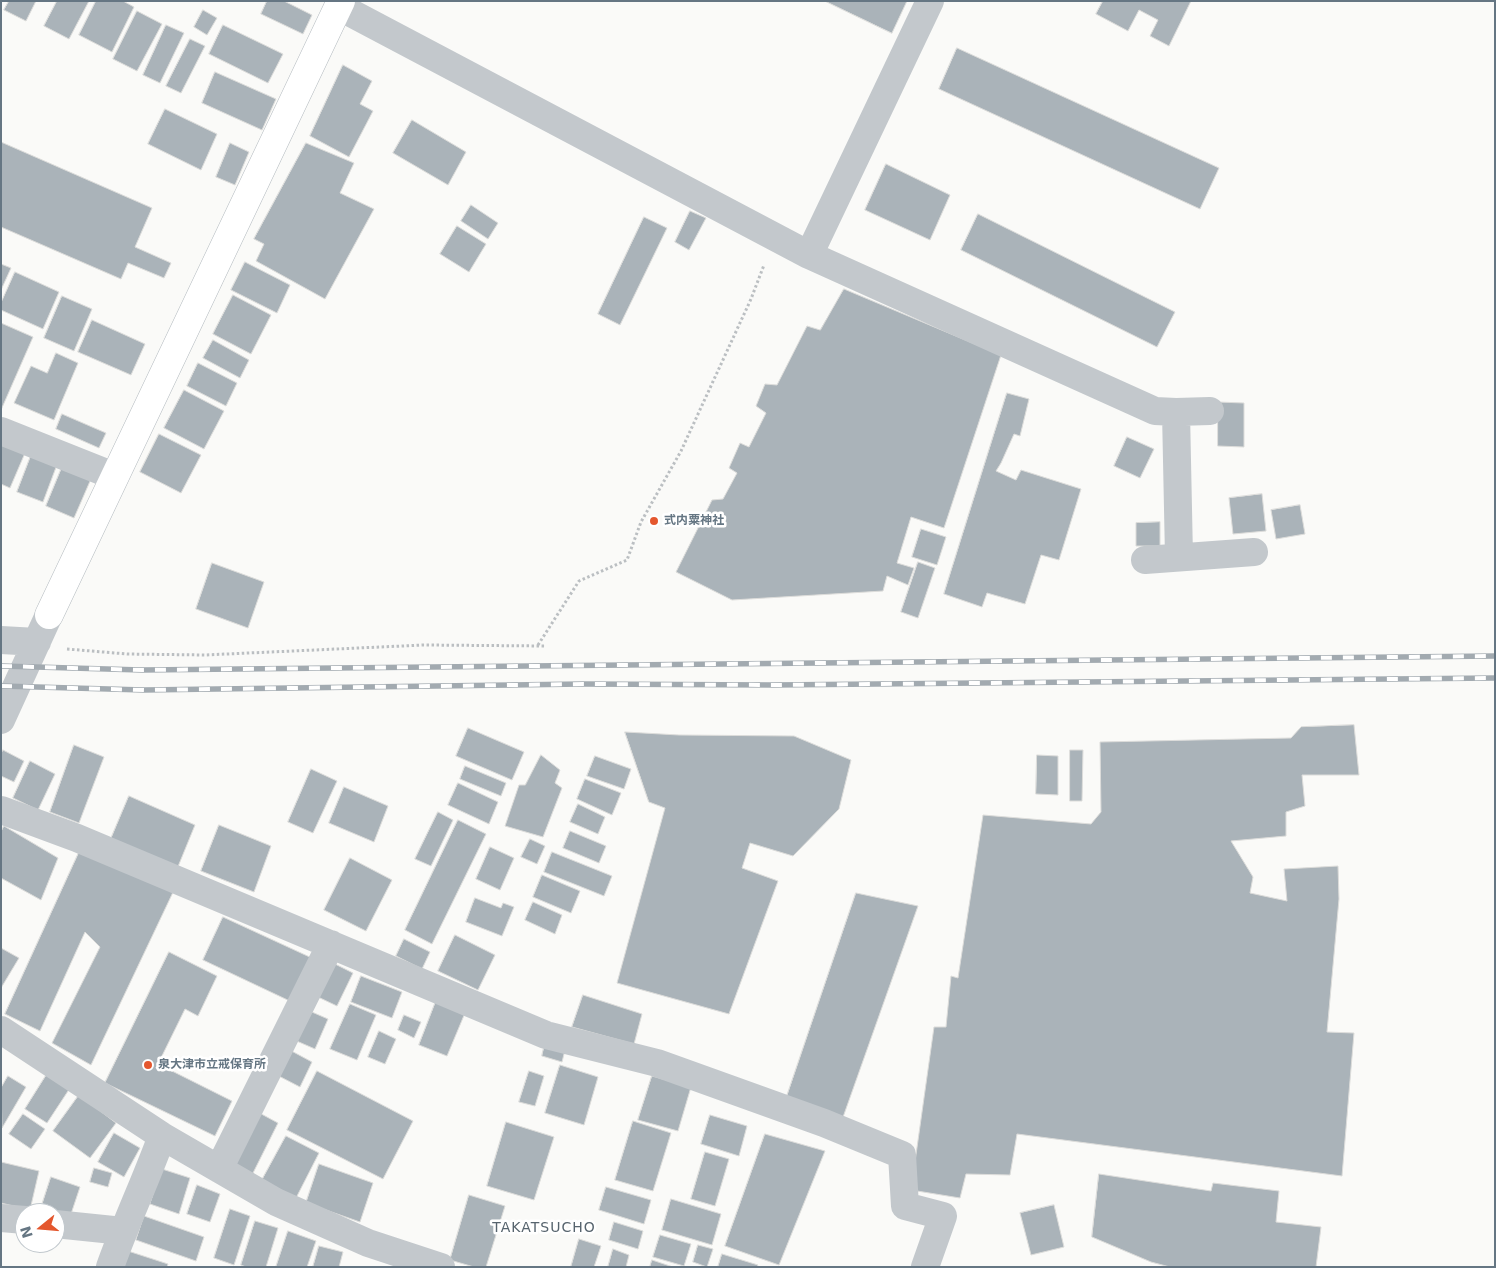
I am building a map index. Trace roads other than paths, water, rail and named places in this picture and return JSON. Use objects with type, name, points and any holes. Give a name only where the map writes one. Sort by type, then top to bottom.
[{"type":"street","points":[[809,255],[930,1]]},
{"type":"street","points":[[3,714],[339,4],[809,255],[1155,411],[1210,411]]},
{"type":"street","points":[[1176,412],[1179,557]]},
{"type":"street","points":[[1,431],[114,476]]},
{"type":"street","points":[[1145,560],[1254,552]]},
{"type":"street","points":[[1,640],[36,644]]},
{"type":"street","points":[[1,810],[77,838],[546,1034],[657,1063],[824,1123],[902,1155],[905,1206],[943,1216],[925,1267]]},
{"type":"street","points":[[219,1169],[331,944]]},
{"type":"street","points":[[1,1030],[162,1136],[276,1202],[368,1242],[441,1267]]},
{"type":"street","points":[[110,1267],[162,1136]]},
{"type":"street","points":[[1,1218],[15,1219]]},
{"type":"street","points":[[65,1225],[123,1231]]},
{"type":"railway","points":[[1,666],[142,670],[1495,656]]},
{"type":"railway","points":[[1,686],[144,690],[583,684],[773,685],[1495,678]]},
{"type":"place","name":"式内粟神社","points":[[654,521]]},
{"type":"place","name":"泉大津市立戒保育所","points":[[148,1065]]},
{"type":"district","name":"TAKATSUCHO","points":[[544,1228]]}]
